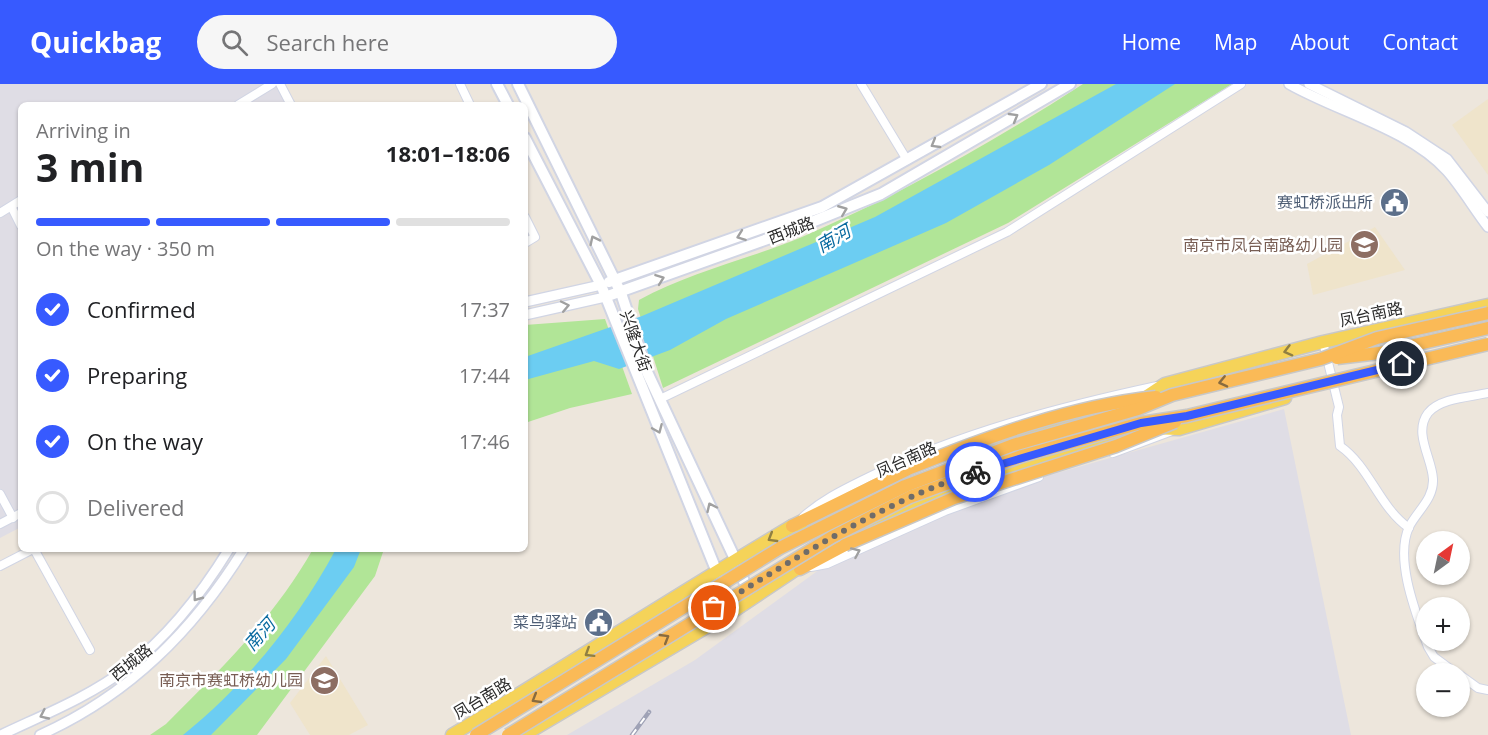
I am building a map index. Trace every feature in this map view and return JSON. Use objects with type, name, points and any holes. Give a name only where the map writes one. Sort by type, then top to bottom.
[{"type":"highway","name":"凤台南路","points":[[476,735],[810,532],[905,486],[1013,445],[1138,409],[1168,389],[1321,359],[1377,338],[1488,313]]},
{"type":"highway","points":[[1321,359],[1379,353],[1488,328]]},
{"type":"highway","points":[[508,735],[832,537],[910,497],[1022,456],[1141,423],[1187,416],[1488,344]]},
{"type":"highway","points":[[792,526],[908,469],[1004,434],[1109,402],[1168,389]]},
{"type":"highway","points":[[800,569],[845,545],[954,498],[1127,442],[1187,416]]},
{"type":"main road","points":[[497,84],[506,102]]},
{"type":"main road","name":"兴隆大街","points":[[518,84],[527,102]]},
{"type":"main road","name":"西城路","points":[[601,285],[822,207],[1041,84]]},
{"type":"main road","name":"西城路","points":[[605,297],[788,232],[881,194],[1070,84]]},
{"type":"main road","name":"兴隆大街","points":[[528,105],[621,293],[646,372],[735,559],[751,599]]},
{"type":"main road","name":"兴隆大街","points":[[528,144],[601,285],[635,375],[718,570],[732,612]]},
{"type":"main road","name":"凤台南路","points":[[452,735],[792,526],[814,521],[885,485],[963,452],[1140,401],[1168,389],[1323,342],[1488,305]]},
{"type":"main road","points":[[524,735],[732,612],[800,569],[815,554],[961,486],[1022,464],[1147,428],[1179,429],[1334,385],[1488,349]]},
{"type":"street","points":[[243,102],[272,84]]},
{"type":"street","points":[[280,84],[289,102]]},
{"type":"street","points":[[460,84],[469,102]]},
{"type":"street","points":[[861,84],[907,160]]},
{"type":"street","points":[[660,399],[1007,232],[1240,84]]},
{"type":"street","points":[[1289,84],[1405,139],[1429,155],[1446,170],[1488,227]]},
{"type":"street","points":[[1309,84],[1406,132],[1447,159],[1488,212]]},
{"type":"street","points":[[0,213],[18,203]]},
{"type":"street","points":[[12,208],[18,220]]},
{"type":"street","points":[[528,223],[535,237],[528,241]]},
{"type":"street","name":"西城路","points":[[528,301],[601,285]]},
{"type":"street","name":"西城路","points":[[528,314],[605,297]]},
{"type":"street","points":[[537,299],[544,303],[540,311]]},
{"type":"street","points":[[1323,342],[1339,407],[1336,415],[1340,446],[1349,452],[1387,507],[1409,528]]},
{"type":"street","points":[[1442,663],[1434,657],[1418,617],[1406,573],[1409,528],[1432,493],[1432,472],[1422,438],[1423,424],[1428,413],[1445,402],[1488,393]]},
{"type":"street","points":[[800,569],[827,564],[945,511],[1179,429]]},
{"type":"street","points":[[0,494],[13,518]]},
{"type":"street","points":[[0,524],[18,515]]},
{"type":"street","points":[[0,566],[27,552]]},
{"type":"street","points":[[35,552],[90,650]]},
{"type":"street","name":"西城路","points":[[1,735],[86,694],[128,668],[185,612],[227,552]]},
{"type":"street","name":"西城路","points":[[40,735],[68,723],[119,691],[165,652],[221,586],[242,552]]},
{"type":"street","points":[[1470,682],[1478,688],[1488,690]]},
{"type":"shaded area","points":[[0,84],[279,84],[288,102],[18,102],[18,529],[0,538]]},
{"type":"shaded area","points":[[1488,99],[1488,175],[1452,125]]},
{"type":"shaded area","name":"南京市凤台南路幼儿园","points":[[1375,227],[1405,270],[1313,295],[1307,264]]},
{"type":"shaded area","points":[[1284,409],[1351,735],[567,735],[695,660],[827,564],[945,511],[1025,482]]},
{"type":"shaded area","name":"南京市赛虹桥幼儿园","points":[[326,656],[368,725],[349,735],[310,735],[290,703]]},
{"type":"green space","points":[[1083,84],[1232,84],[1008,223],[663,388],[638,309],[639,300],[679,281],[802,237],[875,204],[980,147]]},
{"type":"green space","points":[[605,319],[632,394],[570,408],[528,422],[528,325]]},
{"type":"green space","points":[[311,552],[383,552],[375,576],[257,735],[150,735],[166,724],[246,642]]},
{"type":"water","name":"南河","points":[[1116,84],[1175,84],[1049,165],[946,223],[726,319],[670,350],[619,369],[594,361],[528,379],[528,356],[642,316],[875,217]]},
{"type":"water","points":[[334,552],[360,552],[354,567],[286,659],[211,735],[183,735],[228,694],[269,650],[321,576]]},
{"type":"railway","points":[[632,735],[649,712]]},
{"type":"way so far","points":[[714,608],[860,521],[910,497],[975,472]]},
{"type":"place","name":"赛虹桥派出所","points":[[1394,202]]},
{"type":"place","name":"南京市凤台南路幼儿园","points":[[1364,245]]},
{"type":"place","name":"菜鸟驿站","points":[[598,622]]},
{"type":"place","name":"南京市赛虹桥幼儿园","points":[[324,680]]},
{"type":"route","points":[[975,472],[1022,456],[1141,423],[1187,416],[1402,364]]}]
